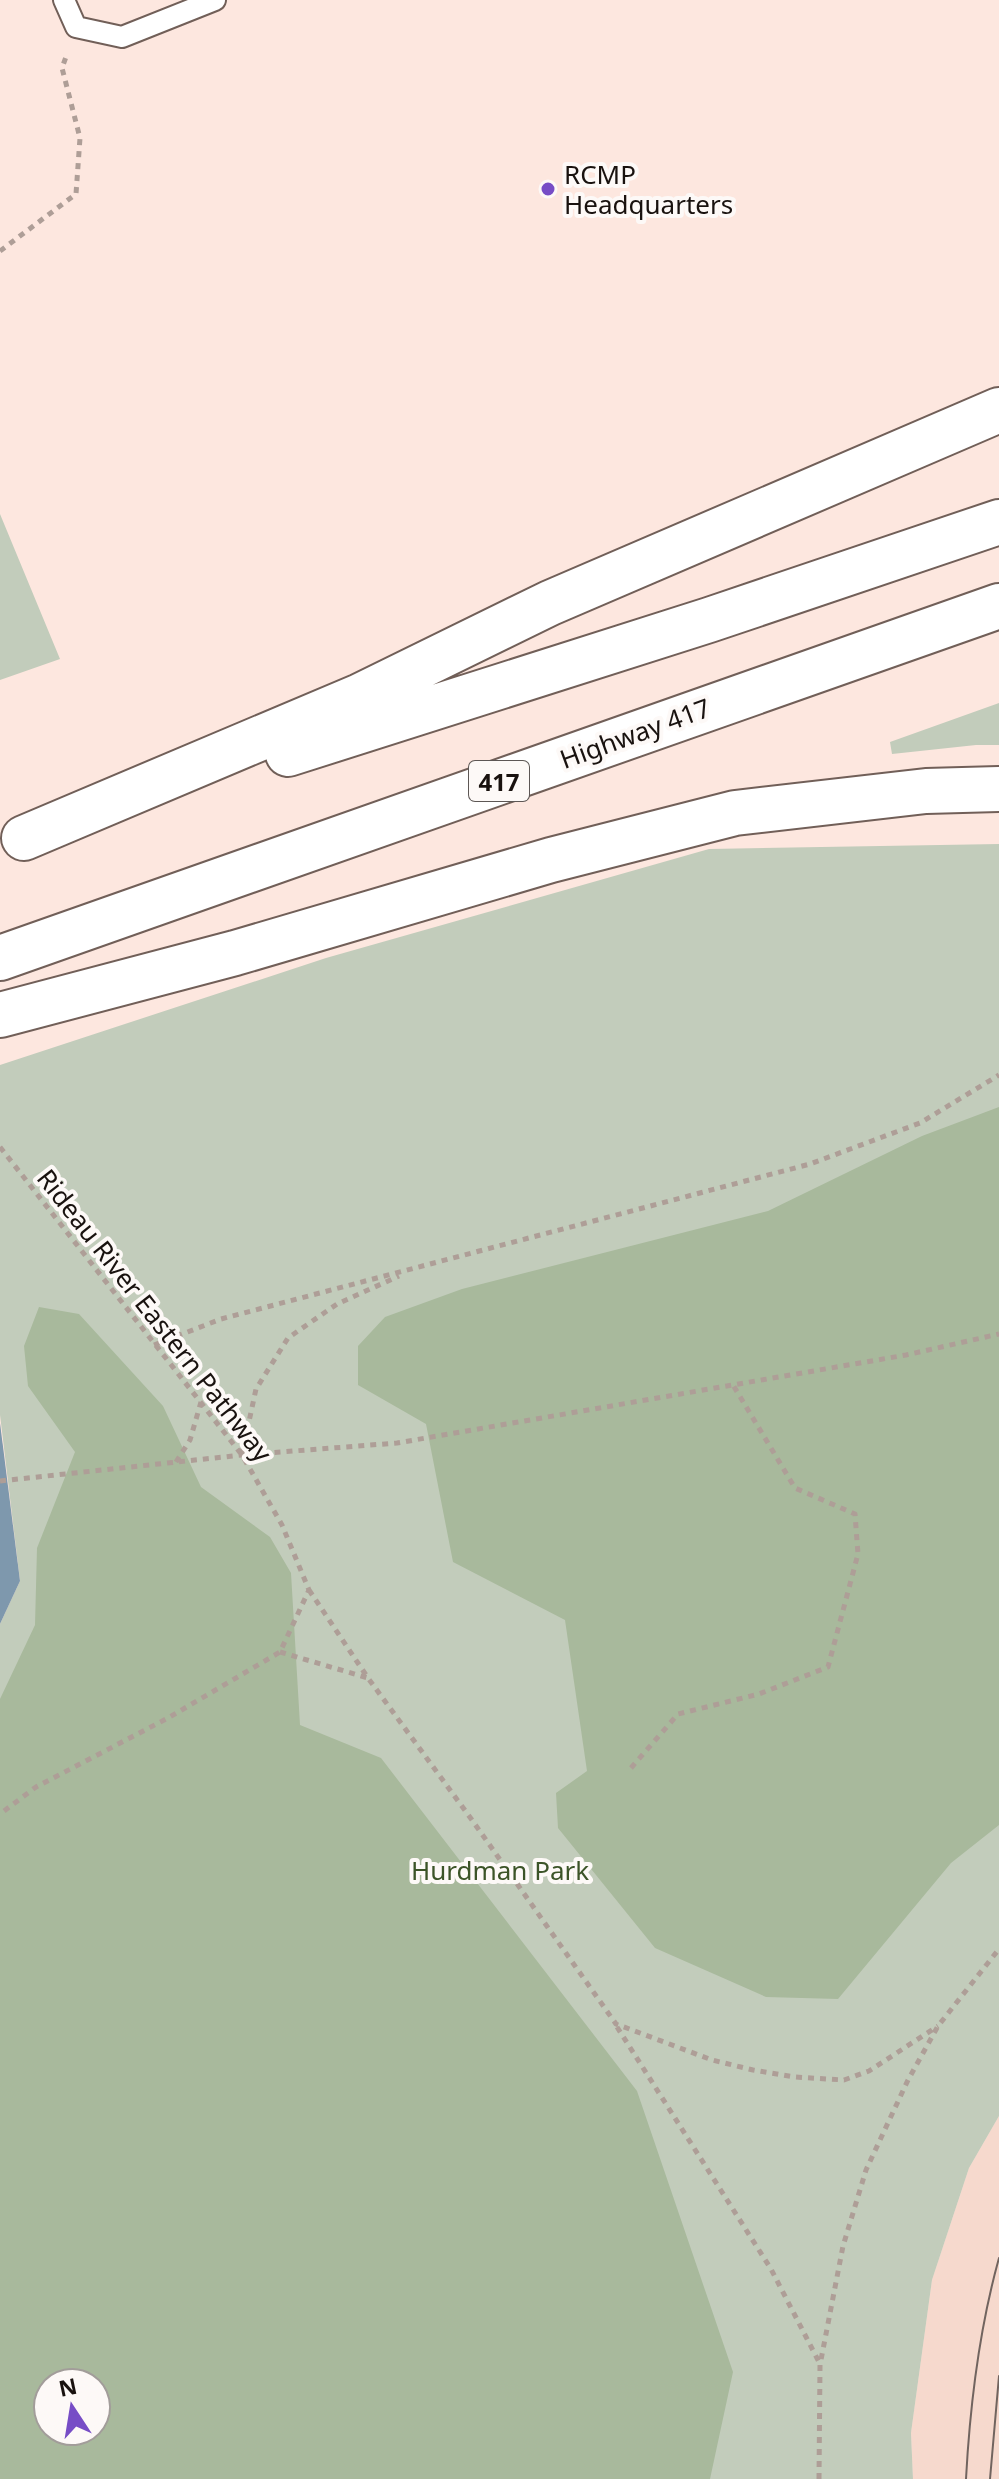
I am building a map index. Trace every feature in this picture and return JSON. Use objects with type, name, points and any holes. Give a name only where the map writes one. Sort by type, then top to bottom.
[{"type":"highway","points":[[12,842],[360,696],[550,603],[999,410]]},
{"type":"highway","points":[[12,842],[709,620],[999,522]]},
{"type":"highway","name":"Highway 417","points":[[0,958],[999,606]]},
{"type":"highway","points":[[0,1015],[235,953],[551,860],[735,813],[926,791],[999,789]]},
{"type":"lane","points":[[64,0],[76,27],[122,37],[215,0]]},
{"type":"path","points":[[0,251],[76,194],[80,138],[62,68],[76,27]]},
{"type":"path","points":[[154,1345],[221,1319],[810,1164],[920,1123],[999,1075]]},
{"type":"path","name":"Rideau River Eastern Pathway","points":[[0,1147],[242,1455],[282,1525],[309,1590],[368,1678],[616,2024],[771,2269],[820,2365]]},
{"type":"path","points":[[242,1455],[256,1389],[288,1338],[337,1304],[415,1269]]},
{"type":"path","points":[[0,1481],[242,1455],[397,1443],[906,1355],[999,1334]]},
{"type":"path","points":[[631,1768],[678,1714],[759,1694],[828,1667],[858,1554],[855,1514],[795,1488],[733,1385]]},
{"type":"path","points":[[176,1462],[190,1440],[202,1401]]},
{"type":"path","points":[[0,1814],[36,1787],[168,1718],[280,1652],[309,1590]]},
{"type":"path","points":[[280,1652],[368,1678]]},
{"type":"path","points":[[819,2479],[820,2365],[843,2246],[866,2170],[908,2080],[938,2026],[999,1949]]},
{"type":"path","points":[[616,2024],[712,2060],[795,2077],[844,2080],[869,2071],[938,2026]]},
{"type":"shaded area","points":[[999,2116],[999,2479],[913,2479],[911,2433],[932,2280],[969,2168]]},
{"type":"green space","points":[[0,514],[60,659],[0,680]]},
{"type":"green space","points":[[999,703],[999,745],[892,754],[890,742]]},
{"type":"green space","name":"Hurdman Park","points":[[999,844],[999,2116],[969,2168],[932,2280],[911,2433],[913,2479],[0,2479],[0,1624],[20,1581],[0,1415],[0,1065],[326,958],[709,849]]},
{"type":"green space","points":[[999,1107],[999,1825],[951,1863],[838,1999],[766,1997],[655,1948],[558,1828],[556,1793],[587,1771],[565,1620],[453,1562],[426,1424],[358,1385],[358,1346],[385,1317],[462,1289],[768,1211],[922,1136]]},
{"type":"green space","points":[[39,1307],[79,1314],[163,1406],[201,1487],[270,1537],[291,1573],[300,1725],[381,1758],[637,2091],[733,2372],[710,2479],[0,2479],[0,1699],[35,1625],[37,1548],[75,1452],[28,1386],[24,1346]]},
{"type":"water","points":[[0,1423],[20,1581],[0,1624]]},
{"type":"tram line","points":[[966,2479],[976,2367],[999,2258]]},
{"type":"tram line","points":[[990,2479],[999,2376]]},
{"type":"place","name":"RCMP Headquarters","points":[[548,189]]}]
